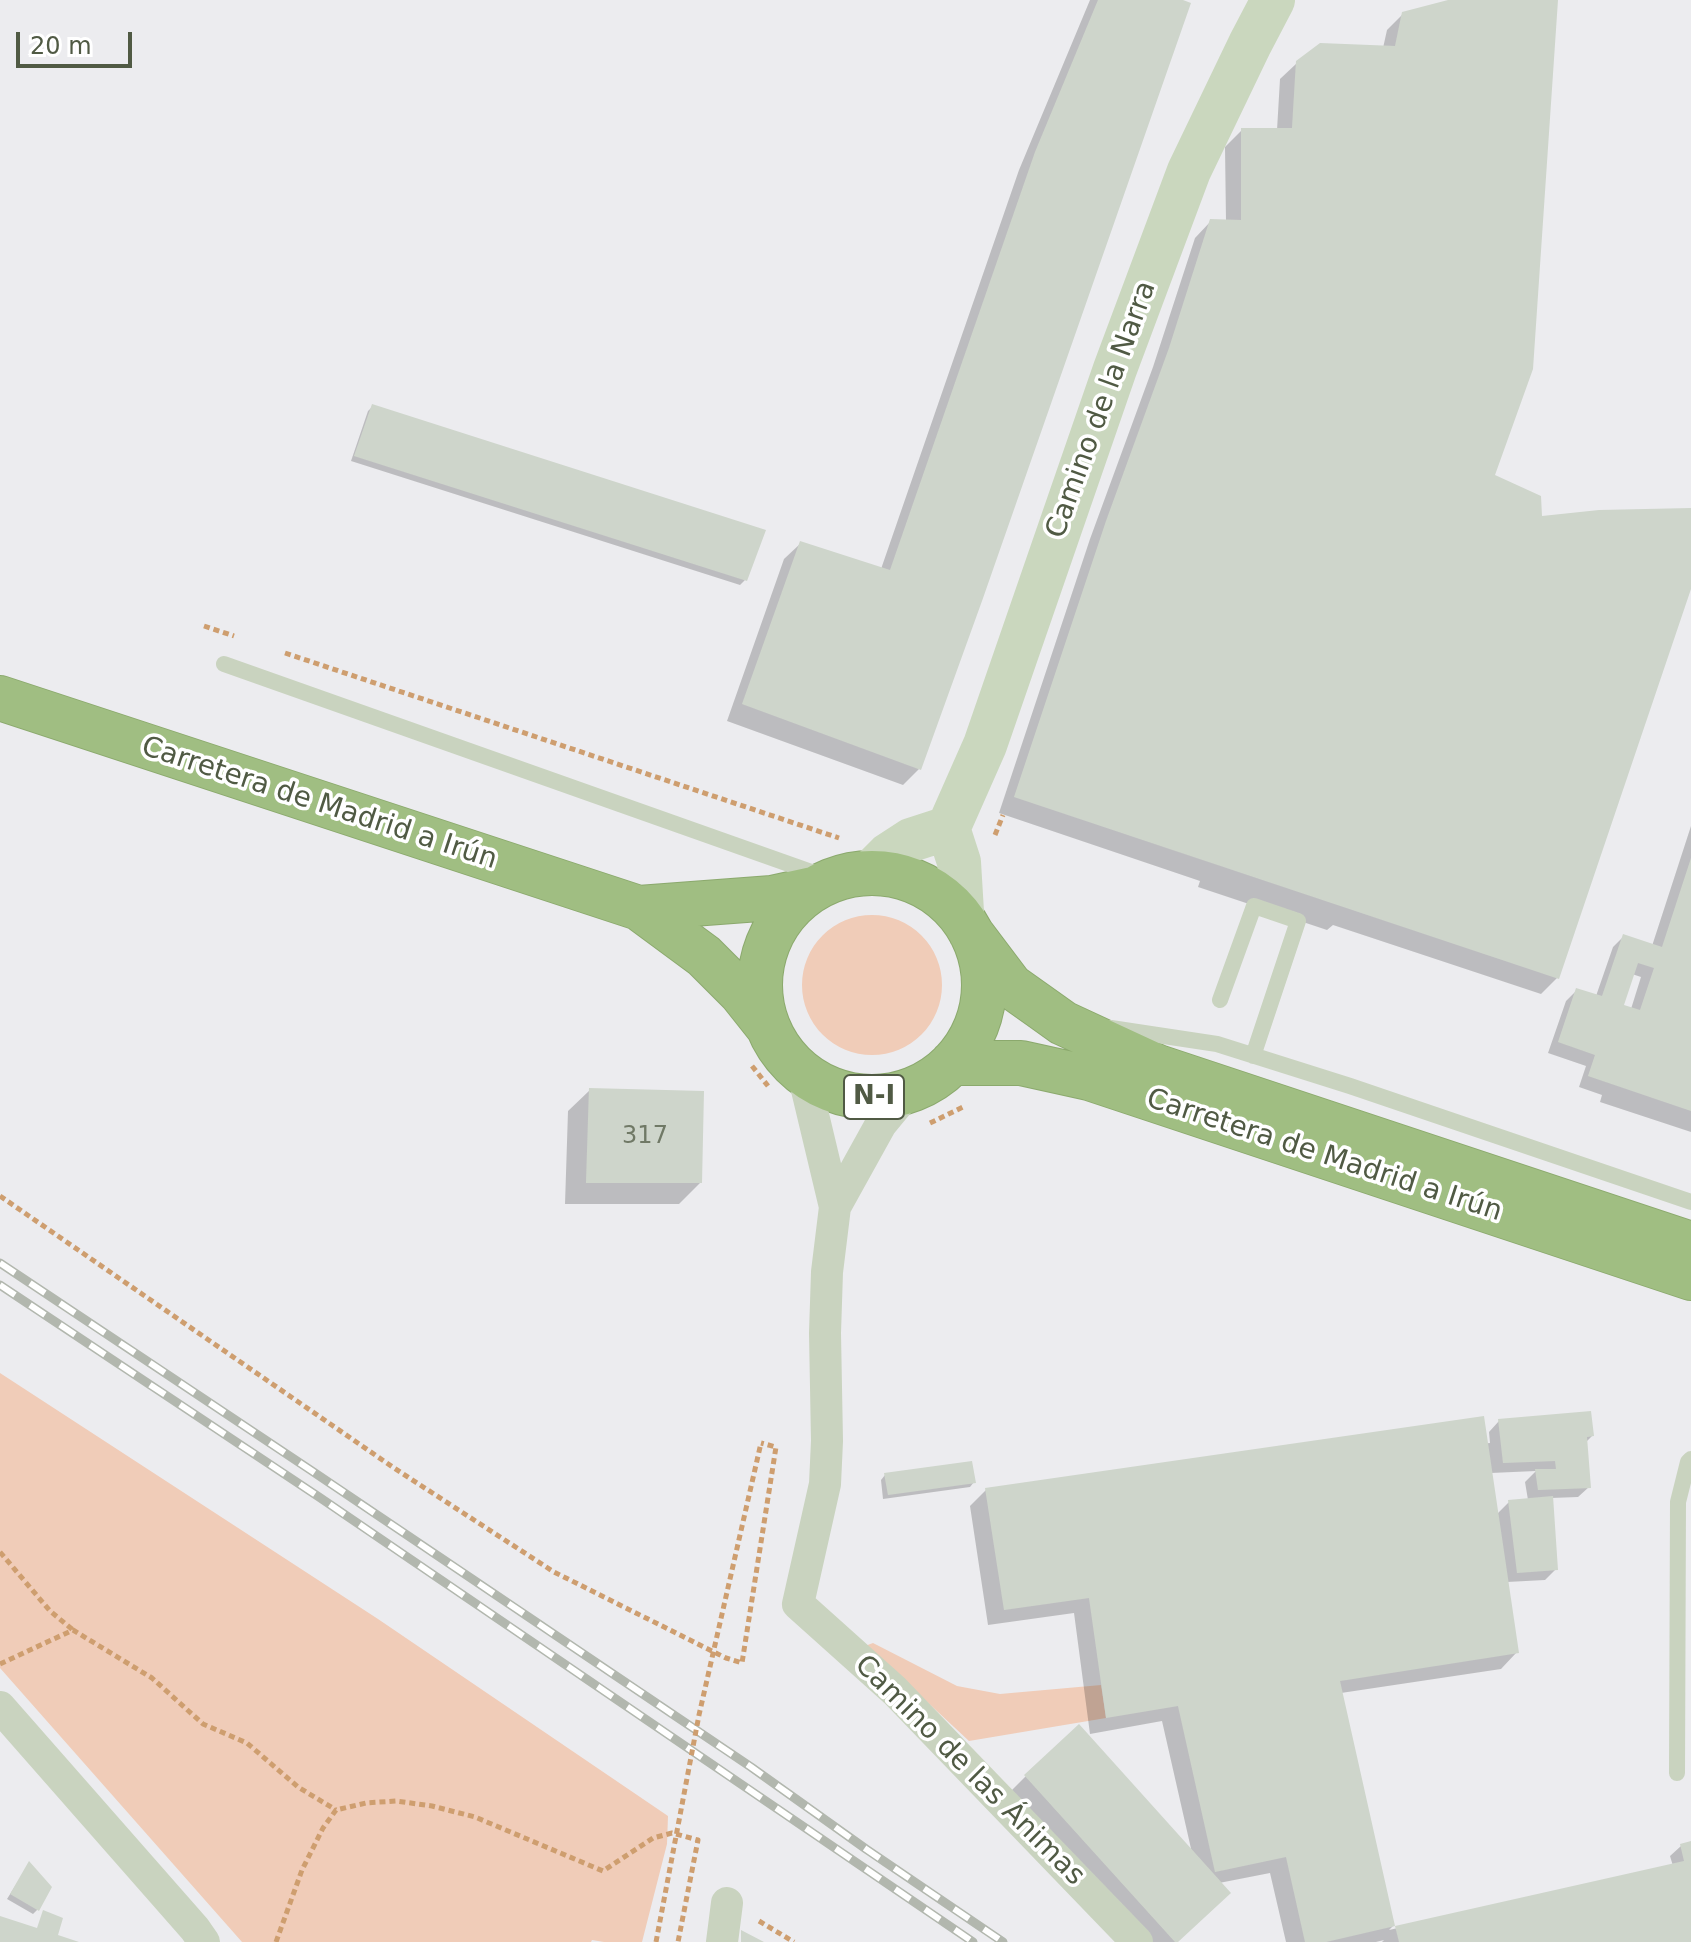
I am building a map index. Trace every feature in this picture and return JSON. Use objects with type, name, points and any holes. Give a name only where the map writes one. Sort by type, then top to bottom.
[{"type":"highway","name":"Carretera de Madrid a Irún","points":[[0,698],[639,908],[704,956],[741,993],[768,1027]]},
{"type":"highway","name":"Carretera de Madrid a Irún","points":[[639,908],[772,898],[833,863]]},
{"type":"highway","name":"N-I","points":[[833,863],[897,876],[923,886],[966,923],[980,955],[983,1001],[967,1045],[952,1063],[932,1079],[909,1090],[872,1097],[836,1091],[803,1073],[782,1053],[761,1006],[759,983],[762,960],[780,919],[833,863]]},
{"type":"highway","name":"Carretera de Madrid a Irún","points":[[966,923],[1011,986],[1063,1023],[1158,1067],[1691,1244]]},
{"type":"highway","name":"Carretera de Madrid a Irún","points":[[952,1063],[1021,1063],[1089,1078],[1691,1278]]},
{"type":"street","name":"Camino de la Narra","points":[[948,828],[985,745],[1115,369],[1189,171],[1273,0]]},
{"type":"street","points":[[833,863],[888,855],[911,840],[948,828],[959,862],[966,923]]},
{"type":"street","points":[[803,1073],[835,1207]]},
{"type":"street","points":[[835,1207],[881,1124],[909,1090]]},
{"type":"street","name":"Camino de las Ánimas","points":[[835,1207],[827,1272],[825,1484],[798,1604],[895,1691],[1137,1942]]},
{"type":"street","points":[[0,1707],[204,1942]]},
{"type":"street","points":[[722,1942],[727,1903]]},
{"type":"lane","points":[[224,664],[833,863]]},
{"type":"lane","points":[[1220,1000],[1254,906],[1298,921],[1253,1056]]},
{"type":"lane","name":"Carretera de Madrid a Irún","points":[[1063,1023],[1217,1044],[1691,1202]]},
{"type":"lane","points":[[1677,1773],[1678,1502],[1691,1459]]},
{"type":"path","points":[[204,626],[234,636]]},
{"type":"path","points":[[280,651],[833,863]]},
{"type":"path","points":[[994,839],[1005,810]]},
{"type":"path","points":[[0,1196],[394,1468],[554,1572],[726,1658],[742,1663],[776,1447],[761,1443],[699,1715],[656,1942]]},
{"type":"path","points":[[0,1552],[50,1611],[73,1630],[152,1678],[203,1724],[247,1743],[298,1787],[336,1810]]},
{"type":"path","points":[[0,1664],[73,1630]]},
{"type":"path","points":[[276,1942],[302,1870],[323,1828],[336,1810],[366,1803],[396,1801],[475,1817],[603,1871],[653,1838],[672,1833],[698,1840],[678,1942]]},
{"type":"shaded area","points":[[872,915],[899,920],[922,935],[937,958],[942,985],[937,1012],[922,1035],[899,1050],[872,1055],[845,1050],[822,1035],[807,1012],[802,985],[807,958],[822,935],[845,920]]},
{"type":"shaded area","points":[[0,1373],[378,1619],[668,1816],[667,1844],[642,1942],[242,1942],[0,1668]]},
{"type":"shaded area","points":[[873,1643],[957,1686],[1000,1694],[1101,1685],[1106,1718],[969,1741],[865,1646]]},
{"type":"building","points":[[1098,0],[1183,0],[1191,3],[921,770],[742,704],[800,541],[890,570],[1035,152]]},
{"type":"building","points":[[1448,0],[1558,0],[1533,369],[1495,475],[1541,496],[1542,516],[1599,510],[1691,508],[1691,589],[1559,979],[1014,797],[1106,521],[1169,348],[1210,219],[1241,220],[1241,128],[1292,128],[1296,61],[1320,43],[1395,46],[1402,12]]},
{"type":"building","points":[[372,404],[766,530],[747,581],[354,456]]},
{"type":"building","points":[[1691,858],[1691,1111],[1588,1076],[1595,1055],[1558,1042],[1576,988],[1602,996],[1623,934],[1662,947]],"holes":[[[1638,963],[1654,968],[1640,1010],[1624,1005]]]},
{"type":"building","points":[[589,1088],[704,1091],[702,1183],[586,1183]]},
{"type":"building","points":[[1591,1411],[1594,1436],[1587,1437],[1591,1488],[1538,1490],[1535,1469],[1556,1469],[1555,1461],[1503,1463],[1498,1419]]},
{"type":"building","points":[[1484,1416],[1519,1653],[1340,1681],[1395,1926],[1326,1942],[1305,1942],[1286,1857],[1215,1872],[1178,1706],[1106,1718],[1089,1598],[1004,1610],[985,1488]]},
{"type":"building","points":[[972,1461],[976,1483],[888,1495],[884,1473]]},
{"type":"building","points":[[1553,1496],[1558,1570],[1517,1573],[1508,1500]]},
{"type":"building","points":[[1079,1724],[1231,1893],[1178,1942],[1024,1775]]},
{"type":"building","points":[[1691,1841],[1691,1942],[1399,1942],[1395,1926],[1684,1861],[1680,1844]]},
{"type":"building","points":[[29,1861],[52,1887],[39,1911],[10,1894]]},
{"type":"building","points":[[43,1910],[63,1918],[58,1935],[79,1942],[0,1942],[0,1916],[37,1928]]},
{"type":"building","points":[[741,1930],[764,1942],[741,1942]]},
{"type":"railway","points":[[0,1263],[751,1767],[1003,1942]]},
{"type":"railway","points":[[0,1285],[319,1497],[973,1942]]}]
